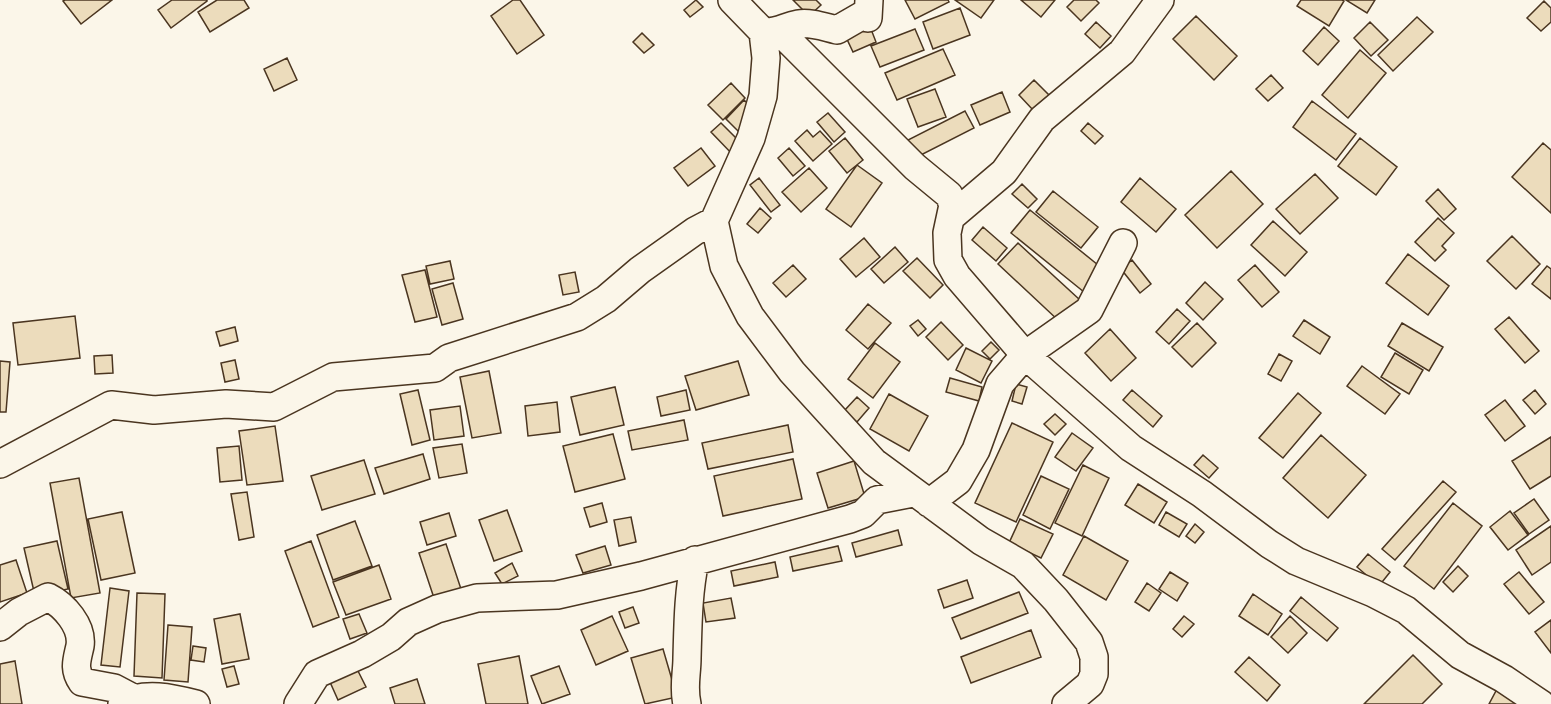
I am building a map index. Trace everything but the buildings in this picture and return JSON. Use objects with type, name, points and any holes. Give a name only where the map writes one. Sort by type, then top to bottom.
[{"type":"street","points":[[732,0],[771,32],[915,167],[939,184],[949,195],[953,205],[946,246],[948,260],[957,276],[1025,355],[1131,448],[1202,494],[1269,544],[1296,561],[1373,593],[1406,610],[1460,655],[1504,679],[1541,704]]},
{"type":"street","points":[[771,32],[795,24],[812,24],[837,30],[863,15],[868,18],[869,0]]},
{"type":"street","points":[[951,217],[1004,172],[1042,119],[1122,52],[1160,0]]},
{"type":"street","points":[[771,32],[763,96],[751,138],[714,221],[724,266],[750,316],[792,372],[874,462],[981,541],[1023,565],[1056,600],[1089,642],[1094,657],[1094,674],[1082,693],[1066,704]]},
{"type":"street","points":[[0,464],[111,405],[154,410],[226,404],[274,407],[333,377],[435,368],[449,358],[577,317],[606,299],[640,270],[695,231],[714,221]]},
{"type":"street","points":[[877,500],[921,498],[958,481],[976,450],[1000,384],[1025,355],[1089,310],[1123,243]]},
{"type":"street","points":[[298,704],[316,674],[362,654],[391,637],[408,622],[437,609],[477,598],[557,595],[863,514],[877,500],[880,483],[874,462]]},
{"type":"street","points":[[687,704],[684,693],[688,593],[695,560]]},
{"type":"street","points":[[0,627],[19,612],[48,597],[61,603],[79,631],[80,646],[75,662],[82,682],[114,688],[128,701],[177,699],[196,704]]}]
